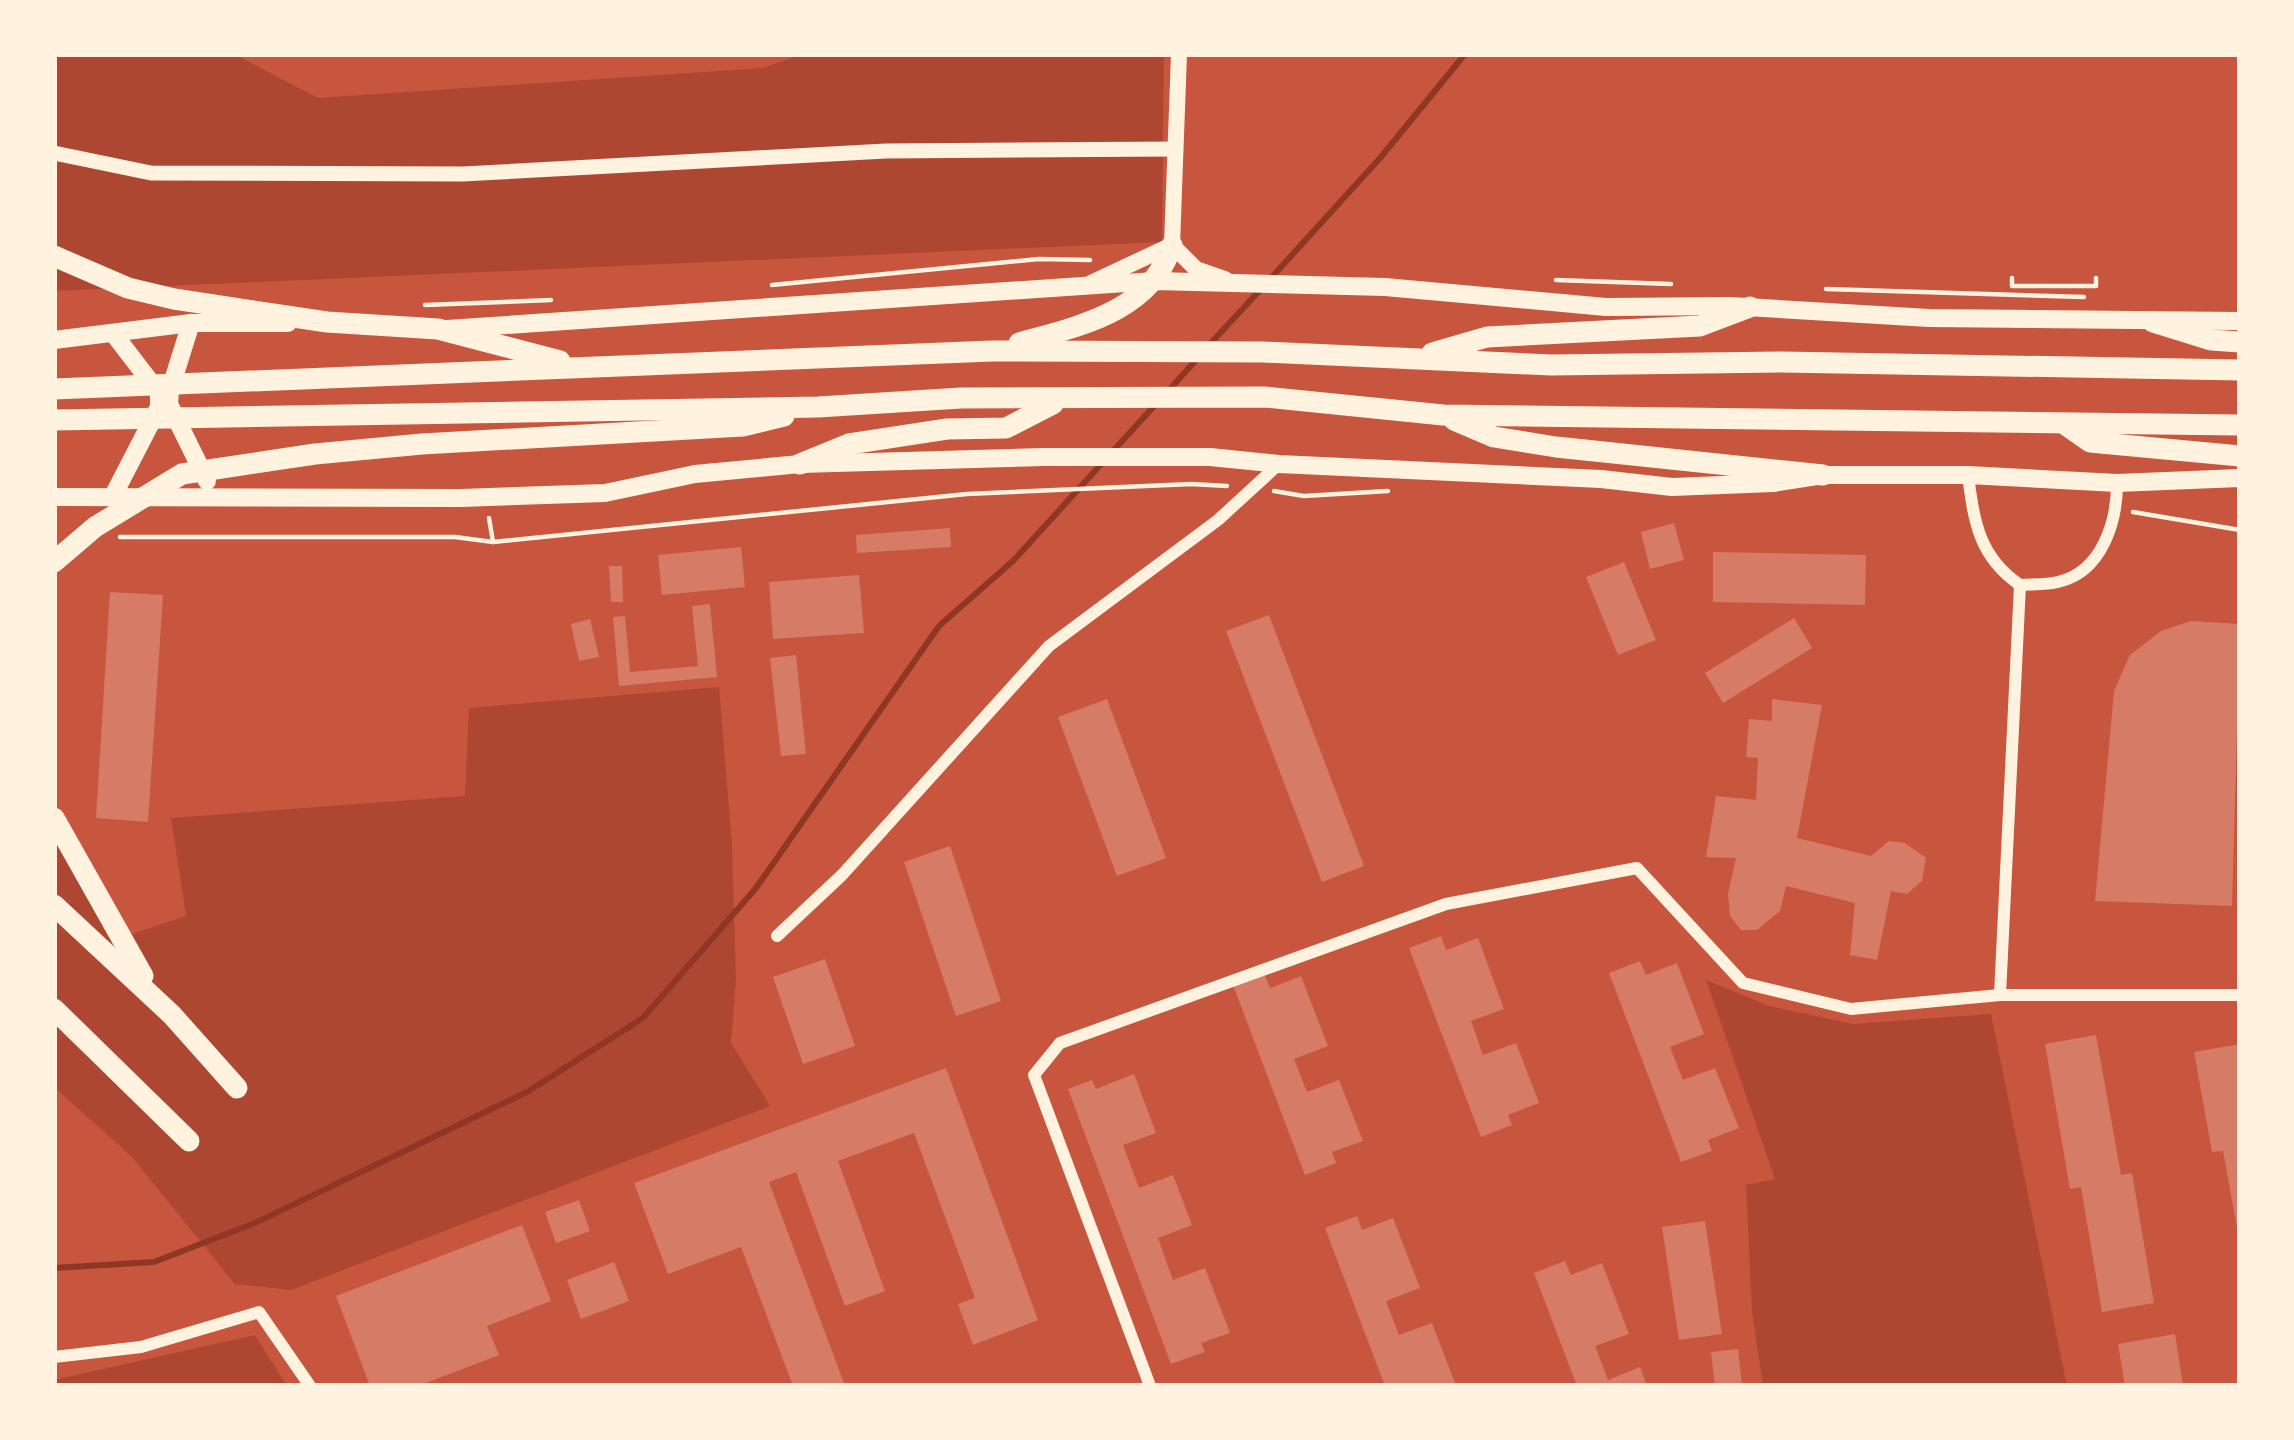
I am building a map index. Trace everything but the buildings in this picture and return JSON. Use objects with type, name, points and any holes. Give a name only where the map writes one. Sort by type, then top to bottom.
[{"type":"highway","points":[[982,352],[1110,316],[1155,281],[1172,245]]},
{"type":"highway","points":[[54,256],[128,287],[173,299],[327,322],[438,329],[584,367]]},
{"type":"highway","points":[[1416,357],[1487,337],[1700,326],[1750,307]]},
{"type":"highway","points":[[2153,322],[2210,340],[2240,343]]},
{"type":"highway","points":[[54,389],[982,352],[1263,352],[1551,364],[1782,362],[2240,370]]},
{"type":"highway","points":[[54,420],[818,407],[961,398],[1264,398],[1443,415],[2240,425]]},
{"type":"highway","points":[[800,464],[849,444],[947,429],[1006,428],[1069,400]]},
{"type":"highway","points":[[54,562],[95,527],[182,475],[315,454],[422,444],[743,426],[818,407]]},
{"type":"highway","points":[[1443,415],[1494,437],[1556,447],[1823,475]]},
{"type":"highway","points":[[2066,425],[2090,442],[2240,456]]},
{"type":"highway","points":[[54,818],[126,950],[172,1015]]},
{"type":"highway","points":[[54,905],[172,1015],[237,1088]]},
{"type":"highway","points":[[54,1009],[189,1141]]},
{"type":"highway","points":[[54,1034],[107,1060]]},
{"type":"main road","points":[[1178,54],[1172,245],[1196,269],[1234,282]]},
{"type":"main road","points":[[1082,287],[1172,245]]},
{"type":"main road","points":[[54,340],[191,322],[409,324],[439,331],[1155,281],[1385,287],[1606,307],[1750,307],[1929,319],[2240,321]]},
{"type":"main road","points":[[191,322],[169,404],[214,496]]},
{"type":"main road","points":[[112,333],[159,393],[159,407],[112,497]]},
{"type":"main road","points":[[54,497],[461,498],[605,493],[695,474],[800,464],[1044,457],[1210,457],[1672,487],[1773,483],[1823,475],[1968,475],[2117,483],[2240,478]]},
{"type":"street","points":[[54,153],[151,172],[464,174],[886,152],[1174,149]]},
{"type":"street","points":[[777,936],[842,875],[1049,646],[1218,520],[1279,464]]},
{"type":"street","points":[[1968,475],[1981,536],[1996,569],[2020,586],[2060,582],[2079,572],[2101,550],[2116,515],[2117,483]]},
{"type":"street","points":[[2000,995],[2020,586]]},
{"type":"street","points":[[1150,1386],[1034,1075],[1060,1043],[1446,904],[1637,868],[1743,982],[1851,1009],[2000,995],[2240,994]]},
{"type":"street","points":[[54,1357],[142,1347],[260,1312],[310,1386]]},
{"type":"path","points":[[759,286],[1039,259],[1099,260]]},
{"type":"path","points":[[2012,278],[2012,286],[2096,286],[2096,278]]},
{"type":"path","points":[[2053,286],[2054,310]]},
{"type":"path","points":[[420,305],[553,299]]},
{"type":"path","points":[[101,537],[455,537],[494,542],[1003,492],[1191,484]]},
{"type":"shaded area","points":[[54,54],[234,54],[318,98],[763,68],[803,54],[1164,54],[1162,242],[54,291]]},
{"type":"shaded area","points":[[719,687],[732,845],[736,978],[731,1043],[770,1106],[291,1290],[235,1284],[132,1157],[54,1087],[54,825],[108,933],[132,934],[186,916],[171,818],[465,796],[469,708]]},
{"type":"shaded area","points":[[1706,980],[1769,1006],[1853,1024],[1991,1014],[2067,1386],[1763,1386],[1752,1311],[1746,1185],[1775,1179]]},
{"type":"shaded area","points":[[255,1335],[287,1386],[54,1386],[54,1380]]},
{"type":"waterway","points":[[1271,278],[1381,157],[1465,54]]},
{"type":"waterway","points":[[1210,344],[1262,288]]},
{"type":"waterway","points":[[1170,389],[1197,359]]},
{"type":"waterway","points":[[1113,451],[1157,403]]},
{"type":"waterway","points":[[54,1268],[154,1262],[255,1223],[527,1092],[643,1018],[756,888],[939,626],[1014,560],[1104,461]]}]
